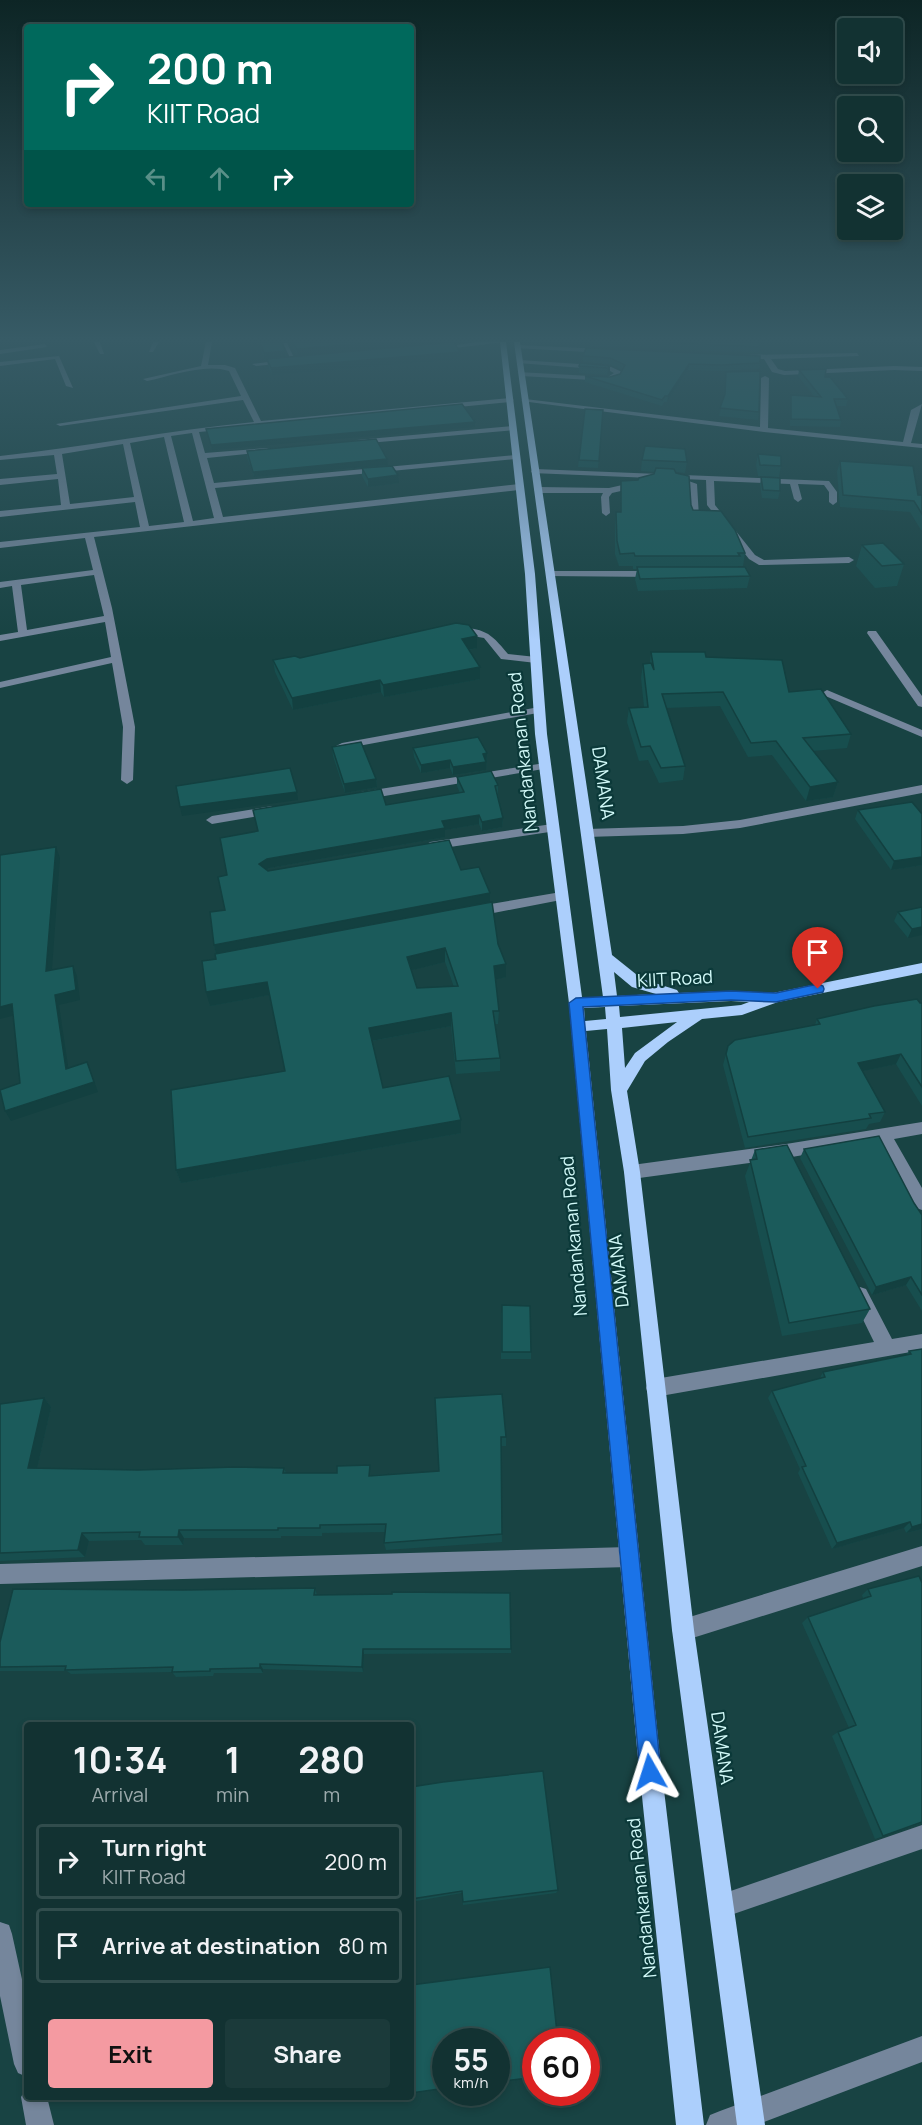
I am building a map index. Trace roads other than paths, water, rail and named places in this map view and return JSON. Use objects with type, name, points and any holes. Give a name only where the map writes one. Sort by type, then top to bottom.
[{"type":"main road","name":"Nandankanan Road","points":[[513,441],[530,574],[545,766],[576,1003],[628,1557],[690,2125]]},
{"type":"main road","name":"DAMANA","points":[[531,441],[606,957],[619,1090],[632,1172],[683,1630],[750,2120]]},
{"type":"main road","points":[[606,957],[637,983],[661,993],[695,998]]},
{"type":"main road","name":"KIIT Road","points":[[577,1027],[742,1010],[776,998],[922,968]]},
{"type":"main road","name":"KIIT Road","points":[[576,1003],[731,996],[776,998]]},
{"type":"main road","points":[[619,1090],[640,1057],[663,1038],[698,1015]]},
{"type":"street","points":[[0,458],[125,441]]},
{"type":"street","points":[[126,441],[145,528]]},
{"type":"street","points":[[169,441],[189,523]]},
{"type":"street","points":[[198,441],[219,519]]},
{"type":"street","points":[[345,443],[365,441]]},
{"type":"street","points":[[887,441],[922,446]]},
{"type":"street","points":[[202,456],[274,450]]},
{"type":"street","points":[[58,452],[66,507]]},
{"type":"street","points":[[210,486],[515,457]]},
{"type":"street","points":[[535,471],[826,483],[833,492],[833,502]]},
{"type":"street","points":[[0,482],[62,476]]},
{"type":"street","points":[[710,478],[711,504],[752,557],[762,563],[849,560]]},
{"type":"street","points":[[538,490],[609,491],[668,480],[689,482],[694,487],[695,517]]},
{"type":"street","points":[[793,481],[798,499]]},
{"type":"street","points":[[0,545],[519,487]]},
{"type":"street","points":[[606,513],[605,497],[609,491]]},
{"type":"street","points":[[0,514],[139,499]]},
{"type":"street","points":[[89,534],[109,618],[129,727],[126,780]]},
{"type":"street","points":[[0,585],[99,572]]},
{"type":"street","points":[[549,574],[664,574]]},
{"type":"street","points":[[16,583],[23,633]]},
{"type":"street","points":[[0,638],[109,618]]},
{"type":"street","points":[[445,632],[471,631],[488,636],[505,657],[536,660]]},
{"type":"street","points":[[872,633],[922,704]]},
{"type":"street","points":[[0,685],[117,659]]},
{"type":"street","points":[[827,693],[922,734]]},
{"type":"street","points":[[339,747],[539,710]]},
{"type":"street","points":[[350,798],[545,766]]},
{"type":"street","points":[[587,833],[683,830],[740,824],[922,789]]},
{"type":"street","points":[[212,820],[281,809]]},
{"type":"street","points":[[421,848],[552,828]]},
{"type":"street","points":[[457,915],[561,896]]},
{"type":"street","points":[[632,1172],[786,1151],[922,1128]]},
{"type":"street","points":[[883,1134],[922,1203]]},
{"type":"street","points":[[786,1151],[797,1172]]},
{"type":"street","points":[[850,1276],[887,1348]]},
{"type":"street","points":[[655,1388],[922,1342]]},
{"type":"street","points":[[683,1630],[922,1556]]},
{"type":"street","points":[[0,1574],[628,1557]]},
{"type":"street","points":[[722,1906],[922,1838]]},
{"type":"street","points":[[0,1934],[24,2050]]},
{"type":"street","points":[[720,2125],[750,2120],[922,2049]]},
{"type":"street","points":[[35,2100],[39,2125]]}]
